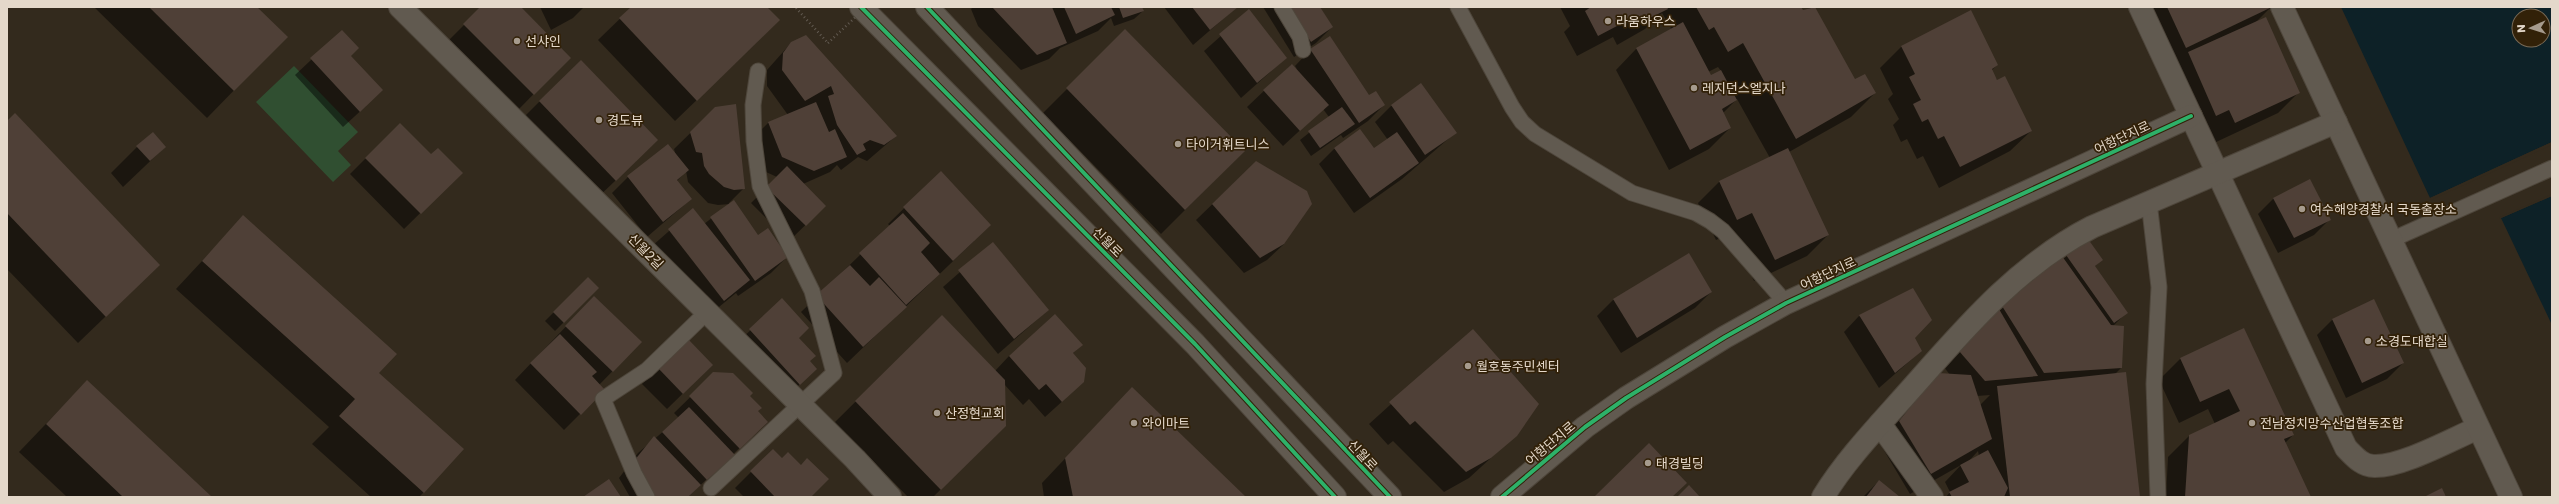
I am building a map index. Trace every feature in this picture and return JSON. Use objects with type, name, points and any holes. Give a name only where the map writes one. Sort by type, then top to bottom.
[{"type":"street","name":"신월2길","points":[[400,7],[707,312],[890,497]]},
{"type":"street","name":"신월로","points":[[861,7],[1195,344],[1335,497]]},
{"type":"street","name":"신월로","points":[[927,7],[1390,497]]},
{"type":"street","points":[[2140,7],[2346,448],[2359,461],[2373,466],[2403,460],[2478,428]]},
{"type":"street","points":[[2282,7],[2511,497]]},
{"type":"street","name":"어항단지로","points":[[1502,497],[1585,427],[1626,398],[1725,337],[1786,303],[2191,116]]},
{"type":"street","points":[[1823,497],[1880,424],[1959,335],[2009,285],[2037,260],[2063,242],[2149,202],[2336,122]]},
{"type":"street","points":[[1880,424],[1932,497]]},
{"type":"lane","points":[[1282,7],[1300,37],[1303,50]]},
{"type":"lane","points":[[1458,7],[1512,108],[1522,122],[1535,134],[1632,193],[1696,213],[1710,221],[1723,231],[1786,303]]},
{"type":"lane","points":[[711,488],[801,406],[834,372],[812,291],[760,186],[754,134],[753,105],[758,71]]},
{"type":"lane","points":[[2391,240],[2552,168]]},
{"type":"lane","points":[[2149,202],[2159,287],[2154,384],[2158,497]]},
{"type":"lane","points":[[647,497],[634,473],[604,399],[647,370],[707,312]]},
{"type":"path","points":[[796,8],[828,43],[866,7]]},
{"type":"green space","points":[[294,66],[358,132],[338,151],[351,165],[333,182],[256,102]]},
{"type":"water","points":[[2341,7],[2552,7],[2552,142],[2430,198]]},
{"type":"water","points":[[2552,196],[2552,325],[2501,218]]},
{"type":"pier","points":[[2552,142],[2552,145],[2431,200],[2430,198]]},
{"type":"pier","points":[[2552,194],[2552,196],[2499,219],[2500,217]]},
{"type":"building","points":[[149,7],[257,7],[288,37],[234,91]]},
{"type":"building","name":"선샤인","points":[[480,7],[521,7],[571,58],[534,95],[463,24]]},
{"type":"building","points":[[631,7],[767,7],[780,20],[697,101],[619,18]]},
{"type":"building","points":[[992,7],[1052,7],[1067,43],[1037,55]]},
{"type":"building","points":[[1064,7],[1111,7],[1115,15],[1076,34]]},
{"type":"building","points":[[1119,7],[1142,7],[1144,11],[1123,18]]},
{"type":"building","points":[[1192,7],[1238,7],[1210,30]]},
{"type":"building","points":[[1289,7],[1320,7],[1333,27],[1311,42]]},
{"type":"building","name":"라움하우스","points":[[1591,7],[1667,7],[1668,9],[1638,24],[1634,17],[1598,36],[1585,11]]},
{"type":"building","points":[[1696,7],[1801,7],[1803,10],[1815,7],[1855,79],[1865,74],[1876,93],[1796,139],[1743,43],[1728,52],[1714,27],[1709,30]]},
{"type":"building","points":[[2167,7],[2272,7],[2186,48]]},
{"type":"building","points":[[1249,9],[1287,58],[1257,83],[1219,34]]},
{"type":"building","points":[[1971,10],[1998,65],[1992,69],[1997,80],[2005,76],[2032,131],[1960,167],[1944,136],[1938,139],[1928,119],[1922,122],[1913,104],[1921,100],[1909,77],[1915,74],[1901,46]]},
{"type":"building","points":[[2266,17],[2300,93],[2235,123],[2229,110],[2216,116],[2188,52]]},
{"type":"building","name":"레지던스엘지나","points":[[1683,22],[1711,75],[1721,70],[1737,100],[1722,109],[1731,128],[1690,150],[1636,48]]},
{"type":"building","points":[[1125,29],[1245,151],[1185,210],[1066,88]]},
{"type":"building","points":[[342,30],[359,48],[351,56],[383,90],[360,112],[310,58]]},
{"type":"building","points":[[806,35],[897,136],[884,145],[870,140],[863,144],[866,150],[857,155],[837,125],[828,96],[834,94],[831,86],[805,101],[782,70],[783,53],[791,42]]},
{"type":"building","points":[[1330,36],[1369,95],[1376,91],[1385,105],[1359,123],[1310,49]]},
{"type":"building","name":"경도뷰","points":[[581,60],[658,140],[616,181],[539,101]]},
{"type":"building","points":[[1292,64],[1329,105],[1300,131],[1263,90]]},
{"type":"building","points":[[1421,83],[1457,133],[1425,155],[1391,105]]},
{"type":"building","points":[[816,102],[829,132],[835,129],[847,157],[814,171],[782,157],[768,122]]},
{"type":"building","points":[[736,104],[745,189],[734,190],[724,187],[709,174],[704,166],[702,153],[696,152],[690,132],[715,107]]},
{"type":"building","points":[[1342,107],[1355,124],[1320,148],[1308,131]]},
{"type":"building","points":[[15,113],[160,265],[106,317],[7,213],[7,121]]},
{"type":"building","points":[[400,123],[431,154],[438,148],[463,173],[421,214],[365,158]]},
{"type":"building","points":[[1360,129],[1374,148],[1397,132],[1419,163],[1370,198],[1334,148]]},
{"type":"building","points":[[153,132],[166,147],[150,161],[136,146]]},
{"type":"building","points":[[668,144],[689,170],[677,180],[692,199],[663,222],[627,176]]},
{"type":"building","points":[[1788,148],[1829,235],[1775,260],[1752,213],[1737,220],[1719,181]]},
{"type":"building","points":[[1256,161],[1307,191],[1312,204],[1284,244],[1260,258],[1212,204]]},
{"type":"building","points":[[787,166],[826,206],[806,226],[766,187]]},
{"type":"building","points":[[941,171],[991,225],[953,261],[903,207]]},
{"type":"building","name":"여수해양경찰서 국동출장소","points":[[2310,179],[2331,220],[2294,238],[2273,198]]},
{"type":"building","points":[[734,200],[758,235],[768,228],[788,257],[755,281],[710,217]]},
{"type":"building","points":[[693,208],[750,280],[724,301],[668,229]]},
{"type":"building","points":[[903,213],[930,243],[921,252],[940,274],[906,305],[859,253]]},
{"type":"building","points":[[243,215],[397,354],[379,373],[464,449],[424,493],[339,416],[355,399],[202,261]]},
{"type":"building","points":[[2088,239],[2103,260],[2095,266],[2128,313],[2114,323],[2066,255]]},
{"type":"building","points":[[993,242],[1049,310],[1014,339],[958,270]]},
{"type":"building","points":[[1689,253],[1712,292],[1637,338],[1613,299]]},
{"type":"building","points":[[2062,256],[2111,325],[2124,326],[2122,368],[2044,373],[2002,306]]},
{"type":"building","points":[[850,265],[870,286],[879,277],[907,307],[863,347],[816,295]]},
{"type":"building","points":[[588,277],[599,288],[564,323],[553,312]]},
{"type":"building","points":[[1913,288],[1932,320],[1915,338],[1922,351],[1895,373],[1859,315]]},
{"type":"building","points":[[594,296],[642,342],[613,372],[565,326]]},
{"type":"building","points":[[782,298],[809,328],[799,338],[816,356],[810,361],[817,369],[800,385],[749,329]]},
{"type":"building","name":"소경도대합실","points":[[2374,299],[2404,363],[2362,383],[2332,319]]},
{"type":"building","points":[[1999,309],[2038,376],[1985,381],[1959,351]]},
{"type":"building","points":[[1055,314],[1083,345],[1073,353],[1086,368],[1084,382],[1062,402],[1046,384],[1039,390],[1009,356]]},
{"type":"building","name":"산정현교회","points":[[942,315],[1005,380],[1006,426],[941,490],[855,401]]},
{"type":"building","name":"전남정치망수산업협동조합","points":[[2244,328],[2294,435],[2284,439],[2311,497],[2185,497],[2189,435],[2240,411],[2229,389],[2200,402],[2180,358]]},
{"type":"building","name":"월호동주민센터","points":[[1473,329],[1539,404],[1517,436],[1491,458],[1466,472],[1415,421],[1410,425],[1389,402]]},
{"type":"building","points":[[560,334],[597,372],[592,376],[605,390],[581,415],[530,363]]},
{"type":"building","points":[[687,338],[713,365],[683,394],[658,368]]},
{"type":"building","points":[[713,372],[733,373],[753,393],[750,396],[762,408],[758,411],[768,422],[740,449],[689,396]]},
{"type":"building","points":[[2126,372],[2140,497],[2010,497],[1997,386]]},
{"type":"building","points":[[1938,373],[1971,375],[1992,439],[1931,474],[1899,421]]},
{"type":"building","points":[[87,380],[212,497],[123,497],[46,424]]},
{"type":"building","name":"와이마트","points":[[1132,387],[1246,497],[1073,497],[1065,458]]},
{"type":"building","points":[[689,407],[735,455],[707,480],[662,432]]},
{"type":"building","points":[[654,436],[701,485],[688,497],[655,497],[634,461]]},
{"type":"building","name":"태경빌딩","points":[[1649,443],[1687,483],[1672,497],[1594,497]]},
{"type":"building","points":[[773,449],[782,458],[788,452],[801,465],[807,458],[829,479],[811,497],[775,497],[750,471]]},
{"type":"building","points":[[1988,450],[2008,488],[2004,497],[1952,497],[1949,492],[1969,482],[1960,465]]},
{"type":"building","points":[[609,479],[621,497],[583,497]]},
{"type":"building","points":[[1879,480],[1900,497],[1866,497]]},
{"type":"building","points":[[1689,485],[1700,497],[1677,497]]},
{"type":"building","points":[[2442,488],[2446,497],[2424,497]]},
{"type":"cycle path","points":[[861,7],[1195,344],[1335,497]]},
{"type":"cycle path","points":[[927,7],[1390,497]]},
{"type":"cycle path","points":[[1502,497],[1585,427],[1626,398],[1725,337],[1786,303],[2191,116]]},
{"type":"place","name":"라움하우스","points":[[1608,21]]},
{"type":"place","name":"선샤인","points":[[517,41]]},
{"type":"place","name":"레지던스엘지나","points":[[1694,88]]},
{"type":"place","name":"경도뷰","points":[[599,120]]},
{"type":"place","name":"타이거휘트니스","points":[[1178,144]]},
{"type":"place","name":"여수해양경찰서 국동출장소","points":[[2302,209]]},
{"type":"place","name":"소경도대합실","points":[[2368,341]]},
{"type":"place","name":"월호동주민센터","points":[[1468,366]]},
{"type":"place","name":"산정현교회","points":[[937,413]]},
{"type":"place","name":"와이마트","points":[[1134,423]]},
{"type":"place","name":"전남정치망수산업협동조합","points":[[2252,423]]},
{"type":"place","name":"태경빌딩","points":[[1648,463]]}]
